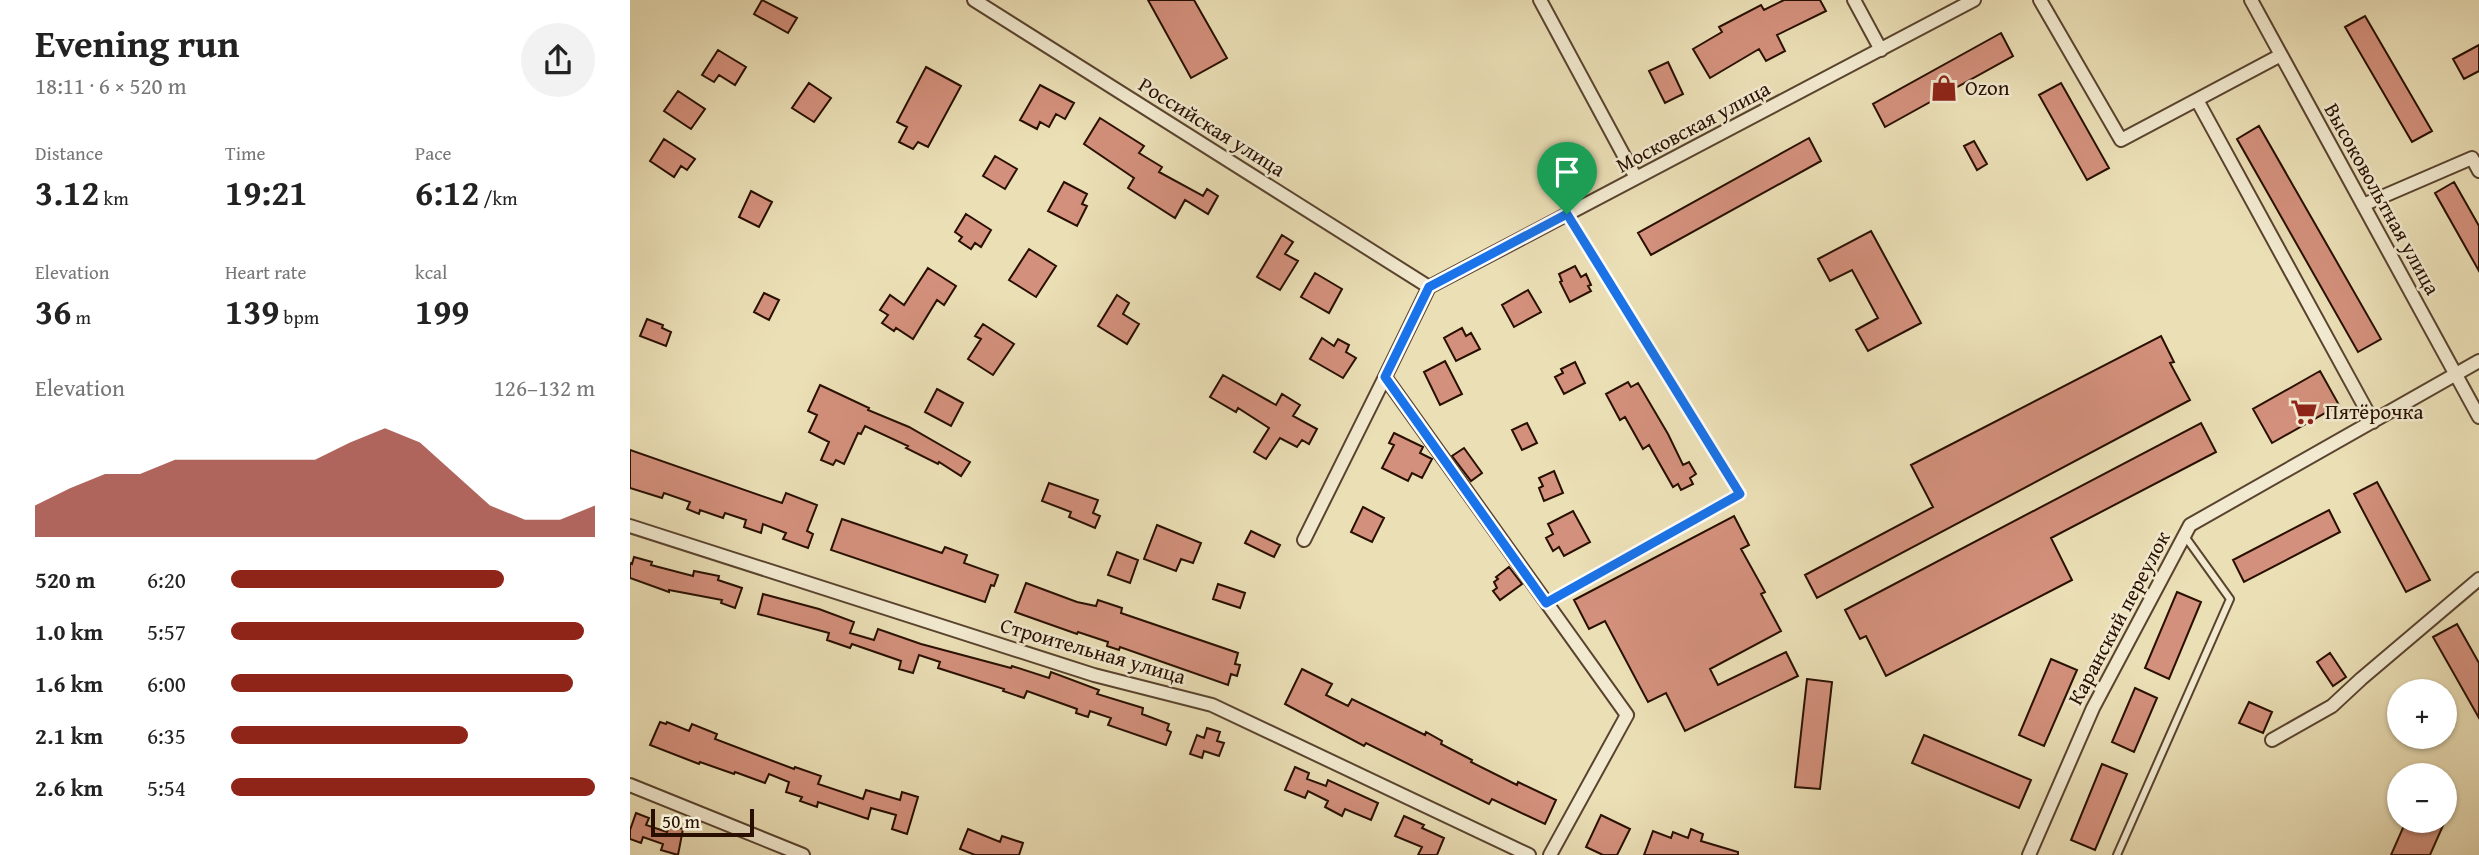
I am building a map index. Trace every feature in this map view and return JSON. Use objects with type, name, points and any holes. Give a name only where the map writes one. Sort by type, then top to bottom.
[{"type":"street","name":"Российская улица","points":[[974,0],[1429,287]]},
{"type":"street","points":[[1540,0],[1636,178]]},
{"type":"street","points":[[1854,0],[1881,50]]},
{"type":"street","name":"Московская улица","points":[[1429,287],[1975,0]]},
{"type":"street","points":[[2040,0],[2121,140],[2281,55]]},
{"type":"street","name":"Высоковольтная улица","points":[[2251,0],[2479,416]]},
{"type":"street","points":[[2197,100],[2373,422]]},
{"type":"street","points":[[2363,205],[2472,158],[2479,171]]},
{"type":"street","points":[[1304,540],[1429,287]]},
{"type":"street","name":"Каранский переулок","points":[[2029,855],[2093,708],[2190,525],[2479,361]]},
{"type":"street","points":[[1385,377],[1627,715],[1550,855]]},
{"type":"street","name":"Строительная улица","points":[[630,526],[1094,675],[1212,705],[1529,855]]},
{"type":"street","points":[[2272,740],[2332,706],[2361,678],[2479,579]]},
{"type":"street","points":[[630,785],[803,855]]},
{"type":"lane","points":[[1546,603],[1740,494],[1567,214]]},
{"type":"lane","points":[[2117,855],[2230,599],[2184,535]]},
{"type":"building","points":[[762,0],[797,18],[788,33],[754,14]]},
{"type":"building","points":[[1148,0],[1194,0],[1227,58],[1191,78]]},
{"type":"building","points":[[1784,0],[1820,0],[1826,11],[1777,35],[1785,51],[1766,61],[1759,49],[1710,78],[1693,49],[1722,32],[1719,27],[1761,5],[1764,10]]},
{"type":"building","points":[[2365,16],[2432,131],[2412,142],[2345,27]]},
{"type":"building","points":[[2001,33],[2013,56],[1885,127],[1873,104]]},
{"type":"building","points":[[2479,45],[2479,71],[2464,79],[2453,59]]},
{"type":"building","points":[[718,50],[746,67],[735,85],[719,75],[714,82],[702,75]]},
{"type":"building","points":[[1668,62],[1683,94],[1665,103],[1649,71]]},
{"type":"building","points":[[926,67],[961,86],[928,147],[918,142],[913,149],[899,142],[907,127],[897,122]]},
{"type":"building","points":[[809,83],[831,98],[814,122],[792,108]]},
{"type":"building","points":[[2061,83],[2109,168],[2087,180],[2039,95]]},
{"type":"building","points":[[1040,85],[1074,103],[1065,119],[1056,114],[1049,127],[1040,122],[1037,129],[1020,120]]},
{"type":"building","points":[[678,91],[705,109],[691,129],[664,111]]},
{"type":"building","points":[[1100,118],[1144,146],[1139,153],[1162,167],[1159,172],[1203,196],[1207,189],[1218,196],[1208,214],[1185,200],[1175,218],[1128,188],[1134,178],[1084,144]]},
{"type":"building","points":[[2259,126],[2381,339],[2358,352],[2237,139]]},
{"type":"building","points":[[1809,138],[1821,161],[1651,255],[1638,233]]},
{"type":"building","points":[[664,139],[695,159],[687,170],[681,166],[674,177],[650,161]]},
{"type":"building","points":[[1974,141],[1987,164],[1977,170],[1964,146]]},
{"type":"building","points":[[995,156],[1017,169],[1005,189],[983,176]]},
{"type":"building","points":[[1064,182],[1087,194],[1082,204],[1087,206],[1077,226],[1048,211]]},
{"type":"building","points":[[2454,182],[2479,226],[2479,271],[2435,193]]},
{"type":"building","points":[[751,191],[772,202],[759,227],[739,217]]},
{"type":"building","points":[[966,214],[991,230],[981,247],[975,243],[971,249],[959,241],[962,237],[955,232]]},
{"type":"building","points":[[1871,231],[1921,323],[1868,351],[1856,330],[1878,318],[1852,270],[1830,281],[1818,259]]},
{"type":"building","points":[[1282,235],[1293,242],[1285,254],[1298,261],[1280,290],[1257,277]]},
{"type":"building","points":[[1029,249],[1056,266],[1036,297],[1009,280]]},
{"type":"building","points":[[1575,266],[1581,277],[1586,274],[1591,291],[1570,302],[1559,274]]},
{"type":"building","points":[[928,268],[956,286],[944,305],[937,300],[913,339],[882,323],[888,315],[880,310],[890,295],[904,305]]},
{"type":"building","points":[[1315,273],[1342,289],[1329,313],[1301,297]]},
{"type":"building","points":[[1528,290],[1541,312],[1514,327],[1502,305]]},
{"type":"building","points":[[764,293],[779,300],[769,320],[754,312]]},
{"type":"building","points":[[1117,295],[1129,303],[1123,314],[1139,324],[1127,344],[1098,326]]},
{"type":"building","points":[[647,319],[663,325],[662,328],[671,332],[666,346],[640,336]]},
{"type":"building","points":[[983,324],[1014,344],[993,375],[968,359],[981,339],[975,336]]},
{"type":"building","points":[[1462,328],[1466,336],[1471,333],[1480,349],[1456,361],[1444,338]]},
{"type":"building","points":[[2161,336],[2174,362],[2170,363],[2190,400],[1817,598],[1805,575],[1933,507],[1911,465]]},
{"type":"building","points":[[1322,338],[1334,346],[1338,339],[1349,345],[1346,352],[1356,358],[1343,378],[1310,359]]},
{"type":"building","points":[[1445,361],[1462,394],[1440,405],[1424,372]]},
{"type":"building","points":[[1575,362],[1585,383],[1564,394],[1555,377],[1563,373],[1561,369]]},
{"type":"building","points":[[2320,371],[2339,405],[2272,443],[2253,409]]},
{"type":"building","points":[[1223,375],[1276,405],[1282,394],[1300,405],[1293,416],[1317,429],[1309,444],[1302,440],[1297,447],[1280,438],[1266,459],[1254,452],[1269,428],[1238,408],[1236,412],[1210,397]]},
{"type":"building","points":[[1628,382],[1631,387],[1638,383],[1683,465],[1689,462],[1696,474],[1690,478],[1693,484],[1681,490],[1678,484],[1673,487],[1649,445],[1643,449],[1625,417],[1620,420],[1606,394]]},
{"type":"building","points":[[820,385],[869,408],[868,410],[909,427],[970,462],[961,476],[939,462],[938,464],[906,448],[908,446],[865,426],[861,434],[858,433],[844,464],[836,460],[833,465],[821,460],[829,442],[809,432],[817,415],[808,411]]},
{"type":"building","points":[[937,389],[963,403],[951,426],[925,412]]},
{"type":"building","points":[[1527,423],[1537,443],[1522,450],[1512,430]]},
{"type":"building","points":[[2201,423],[2216,452],[2051,538],[2072,580],[1886,676],[1866,636],[1860,639],[1845,610]]},
{"type":"building","points":[[1394,433],[1423,447],[1420,453],[1432,459],[1422,478],[1412,473],[1408,481],[1382,468],[1394,445],[1389,443]]},
{"type":"building","points":[[1464,448],[1482,473],[1471,481],[1452,456]]},
{"type":"building","points":[[630,450],[782,503],[786,493],[817,505],[807,531],[813,534],[808,548],[783,539],[786,533],[763,524],[761,533],[744,527],[746,520],[725,513],[723,518],[700,510],[699,514],[687,509],[690,502],[664,493],[662,498],[630,488]]},
{"type":"building","points":[[1554,471],[1563,493],[1544,501],[1539,488],[1543,486],[1539,478]]},
{"type":"building","points":[[2377,482],[2430,580],[2406,592],[2354,494]]},
{"type":"building","points":[[1049,483],[1098,500],[1093,513],[1100,516],[1095,528],[1069,517],[1071,512],[1042,501]]},
{"type":"building","points":[[1363,507],[1384,518],[1372,542],[1351,532]]},
{"type":"building","points":[[2329,510],[2340,532],[2244,582],[2233,560]]},
{"type":"building","points":[[1573,511],[1590,542],[1564,556],[1559,547],[1553,551],[1546,538],[1553,534],[1548,524]]},
{"type":"building","points":[[1734,516],[1749,545],[1741,549],[1765,592],[1761,594],[1781,631],[1710,669],[1718,685],[1786,652],[1798,676],[1685,731],[1666,693],[1648,702],[1605,621],[1589,629],[1574,600]]},
{"type":"building","points":[[842,519],[942,553],[945,547],[967,555],[964,563],[998,575],[994,586],[991,585],[985,602],[831,550]]},
{"type":"building","points":[[1157,525],[1201,543],[1193,563],[1181,559],[1176,571],[1144,559]]},
{"type":"building","points":[[1251,531],[1280,545],[1274,557],[1245,543]]},
{"type":"building","points":[[1117,552],[1138,560],[1130,583],[1108,575]]},
{"type":"building","points":[[634,557],[652,562],[651,565],[693,576],[694,571],[719,576],[718,580],[742,588],[735,608],[721,603],[722,600],[669,592],[630,578],[630,563],[632,564]]},
{"type":"building","points":[[1509,567],[1522,584],[1500,600],[1493,591],[1497,588],[1494,582],[1498,579],[1496,577]]},
{"type":"building","points":[[1026,583],[1077,602],[1096,606],[1098,600],[1122,608],[1121,613],[1238,653],[1235,664],[1240,665],[1237,676],[1231,674],[1228,685],[1120,647],[1119,650],[1107,646],[1108,642],[1015,612]]},
{"type":"building","points":[[1218,584],[1245,593],[1240,608],[1213,599]]},
{"type":"building","points":[[2177,592],[2201,602],[2169,679],[2145,668]]},
{"type":"building","points":[[763,594],[819,609],[854,622],[850,633],[874,640],[878,629],[921,644],[1049,678],[1051,672],[1099,690],[1097,694],[1143,708],[1142,714],[1169,724],[1167,730],[1171,732],[1166,745],[1108,725],[1111,718],[1090,711],[1088,717],[1076,713],[1077,709],[1027,691],[1024,698],[938,668],[940,662],[919,655],[913,673],[899,669],[901,661],[852,644],[850,648],[827,640],[829,633],[758,614]]},
{"type":"building","points":[[2457,624],[2479,663],[2479,718],[2457,679],[2433,637]]},
{"type":"building","points":[[2330,653],[2346,677],[2333,686],[2317,662]]},
{"type":"building","points":[[2051,659],[2077,670],[2044,746],[2019,735]]},
{"type":"building","points":[[1302,669],[1332,684],[1326,695],[1348,706],[1352,699],[1425,735],[1426,732],[1442,741],[1441,744],[1472,760],[1471,762],[1517,785],[1518,782],[1556,800],[1545,824],[1492,799],[1489,804],[1366,743],[1364,746],[1285,704]]},
{"type":"building","points":[[1807,679],[1832,682],[1820,789],[1795,787]]},
{"type":"building","points":[[2135,688],[2157,698],[2134,752],[2112,742]]},
{"type":"building","points":[[2249,702],[2272,712],[2263,733],[2239,723]]},
{"type":"building","points":[[660,722],[689,731],[692,724],[717,734],[715,739],[794,769],[795,767],[821,776],[818,784],[863,799],[866,790],[900,800],[902,792],[918,797],[907,834],[892,829],[896,815],[871,808],[868,819],[818,802],[817,807],[800,801],[802,797],[786,792],[789,782],[769,774],[765,783],[735,772],[734,774],[700,762],[699,764],[650,745]]},
{"type":"building","points":[[1207,728],[1220,732],[1217,741],[1224,743],[1219,756],[1204,751],[1202,758],[1190,754],[1197,735],[1204,738]]},
{"type":"building","points":[[1924,735],[2031,780],[2019,808],[1912,763]]},
{"type":"building","points":[[2102,764],[2127,774],[2095,850],[2071,840]]},
{"type":"building","points":[[1295,767],[1309,773],[1307,779],[1326,786],[1328,780],[1378,803],[1371,820],[1345,809],[1342,816],[1325,807],[1328,801],[1308,791],[1305,798],[1285,790]]},
{"type":"building","points":[[636,813],[649,818],[646,825],[667,832],[670,825],[683,829],[678,855],[661,850],[663,844],[643,837],[641,843],[630,839]]},
{"type":"building","points":[[1601,815],[1630,829],[1617,855],[1603,855],[1586,847]]},
{"type":"building","points":[[1404,816],[1444,838],[1437,855],[1418,855],[1422,847],[1395,836]]},
{"type":"building","points":[[968,829],[1000,842],[1002,836],[1023,843],[1019,855],[975,855],[960,849]]},
{"type":"building","points":[[1691,829],[1703,834],[1701,841],[1738,852],[1738,855],[1644,855],[1653,831],[1671,838],[1673,832],[1688,838]]},
{"type":"building","points":[[2401,833],[2440,833],[2430,855],[2391,855]]},
{"type":"place","name":"Ozon","points":[[1944,88]]},
{"type":"place","name":"Пятёрочка","points":[[2304,412]]},
{"type":"route","points":[[1567,214],[1740,494],[1546,603],[1385,377],[1429,287],[1567,214]]}]
